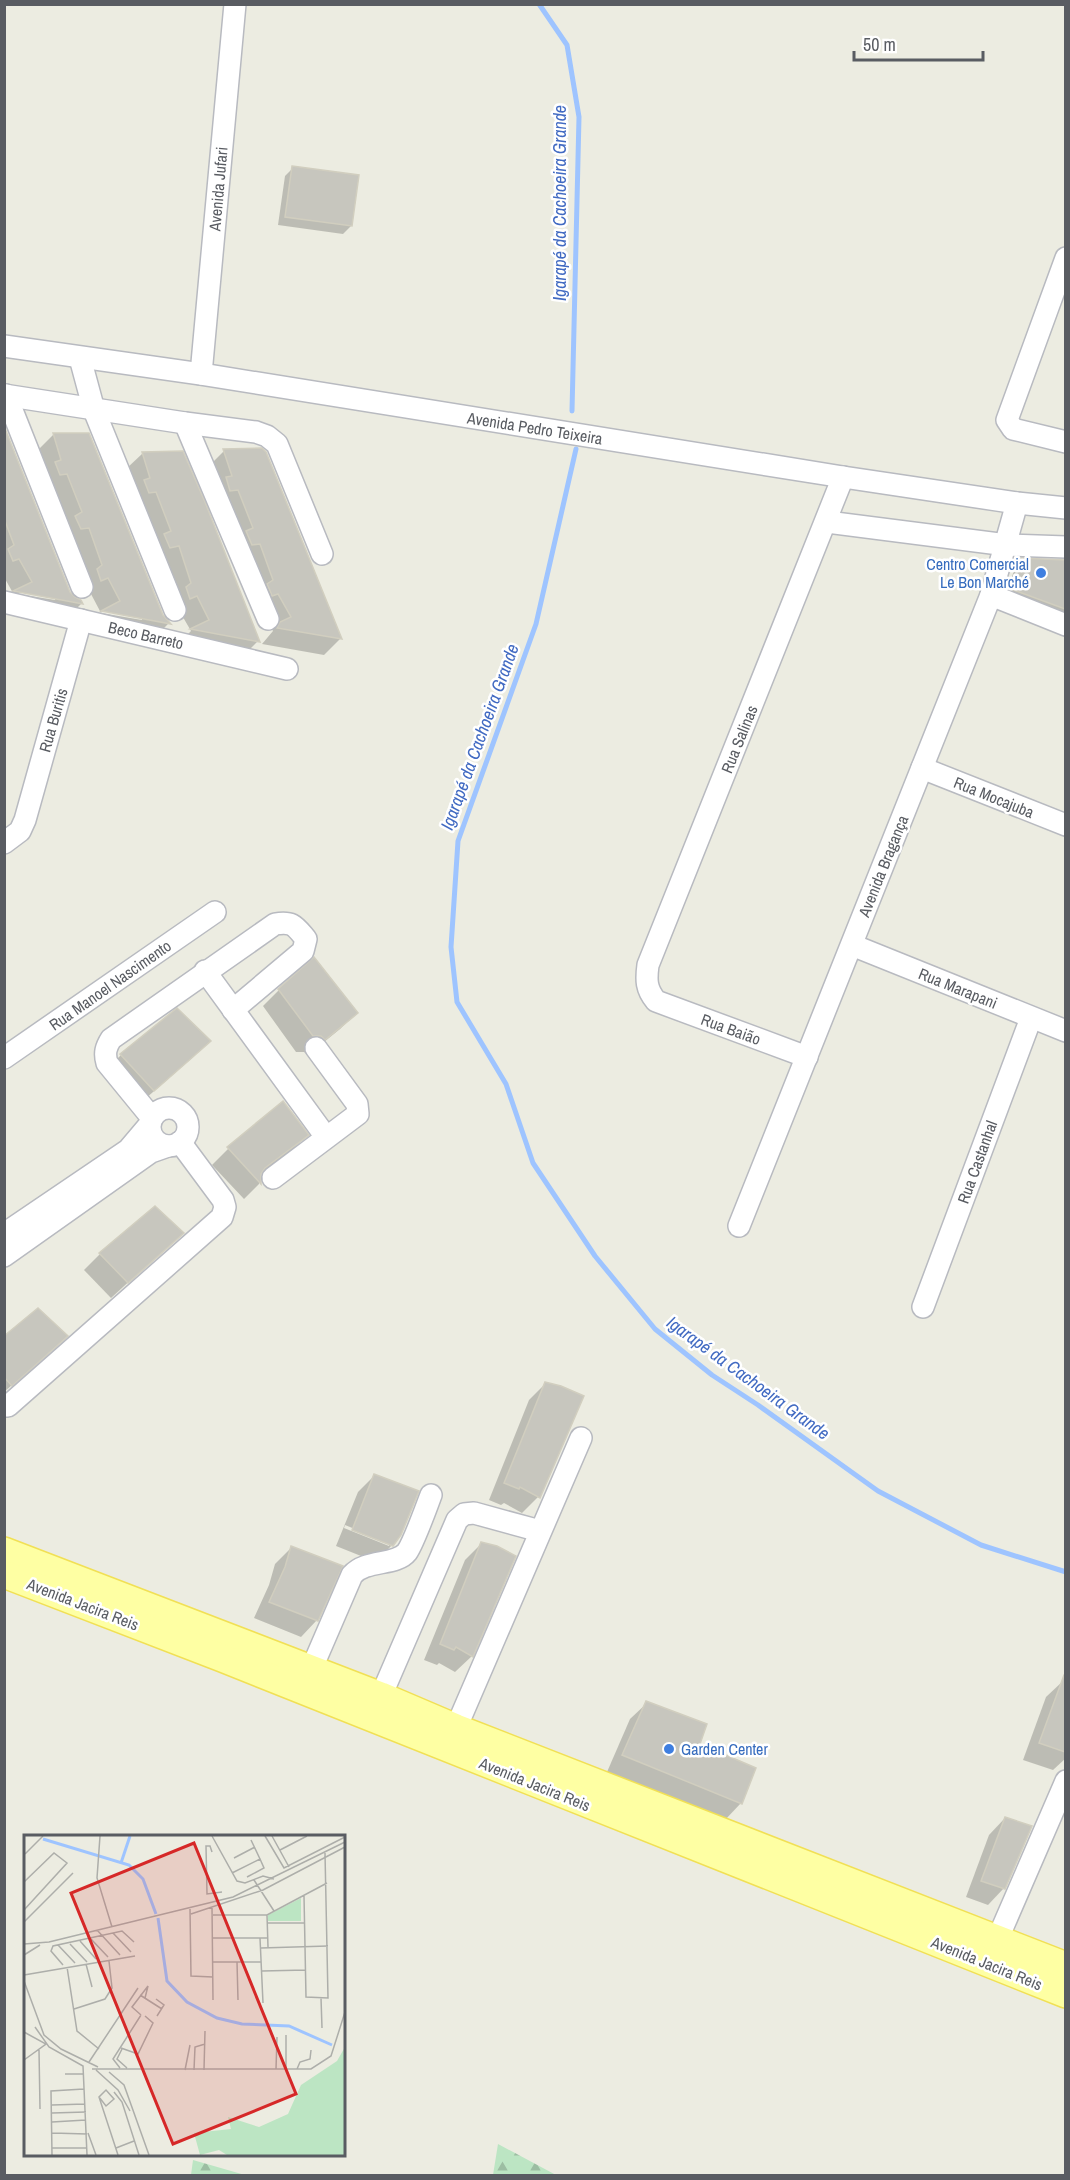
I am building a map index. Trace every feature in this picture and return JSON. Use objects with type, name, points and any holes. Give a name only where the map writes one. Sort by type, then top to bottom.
[{"type":"main road","name":"Avenida Jacira Reis","points":[[4,1551],[381,1696],[456,1728],[1065,1966]]},
{"type":"main road","name":"Avenida Jacira Reis","points":[[4,1574],[211,1654],[1065,1994]]},
{"type":"street","name":"Avenida Jufari","points":[[201,374],[235,4]]},
{"type":"street","points":[[1065,258],[1007,420],[1013,429],[1065,442]]},
{"type":"street","name":"Avenida Pedro Teixeira","points":[[4,346],[201,374],[843,477],[1065,508]]},
{"type":"street","points":[[80,358],[94,410],[175,610]]},
{"type":"street","points":[[5,395],[94,410],[256,432],[267,436],[277,444],[322,554]]},
{"type":"street","points":[[5,395],[82,587]]},
{"type":"street","points":[[185,423],[268,619]]},
{"type":"street","name":"Rua Salinas","points":[[656,1001],[649,993],[646,980],[648,965],[843,477]]},
{"type":"street","name":"Avenida Bragança","points":[[739,1226],[990,595],[1007,545],[1017,503]]},
{"type":"street","points":[[826,522],[1007,545],[1065,547]]},
{"type":"street","points":[[990,595],[1065,625]]},
{"type":"street","name":"Beco Barreto","points":[[4,602],[287,669]]},
{"type":"street","name":"Rua Buritis","points":[[4,843],[20,831],[25,820],[81,620]]},
{"type":"street","name":"Rua Mocajuba","points":[[922,768],[1065,825]]},
{"type":"street","name":"Rua Manoel Nascimento","points":[[4,1058],[215,912]]},
{"type":"street","points":[[4,1406],[8,1406],[222,1216],[225,1207],[223,1200],[174,1144],[157,1141],[153,1137],[151,1121],[106,1063],[104,1055],[106,1047],[111,1039],[275,924],[286,922],[293,924],[306,939],[303,951],[233,1010]]},
{"type":"street","name":"Rua Marapani","points":[[852,945],[1065,1031]]},
{"type":"street","points":[[205,972],[326,1137]]},
{"type":"street","name":"Rua Baião","points":[[656,1001],[807,1057]]},
{"type":"street","name":"Rua Castanhal","points":[[923,1307],[1031,1018]]},
{"type":"street","points":[[273,1178],[355,1116],[359,1110],[316,1048]]},
{"type":"street","points":[[4,1234],[128,1150],[156,1113],[167,1108],[180,1111],[188,1120],[188,1133],[174,1144],[151,1152],[4,1256]]},
{"type":"street","points":[[456,1728],[581,1438]]},
{"type":"street","points":[[311,1670],[352,1575],[358,1569],[398,1558],[407,1552],[431,1495]]},
{"type":"street","points":[[381,1696],[457,1520],[464,1514],[474,1513],[540,1531]]},
{"type":"street","points":[[998,1938],[1065,1781]]},
{"type":"green space","points":[[498,2144],[556,2175],[493,2175]]},
{"type":"green space","points":[[193,2160],[245,2175],[191,2175]]},
{"type":"building","points":[[292,166],[359,175],[352,226],[285,217]]},
{"type":"building","points":[[4,426],[70,592],[83,604],[13,591],[32,582],[19,559],[13,561],[8,549],[14,545],[4,518]]},
{"type":"building","points":[[53,433],[89,433],[163,615],[171,624],[101,611],[120,601],[108,578],[101,581],[97,569],[102,565],[89,528],[81,529],[75,516],[82,512],[67,474],[60,475],[55,462],[61,460]]},
{"type":"building","points":[[262,448],[266,452],[342,639],[277,628],[280,622],[291,617],[278,594],[272,596],[267,584],[273,580],[260,544],[252,545],[246,531],[253,528],[238,490],[230,491],[226,477],[232,476],[223,449]]},
{"type":"building","points":[[183,451],[260,642],[190,629],[209,620],[197,596],[190,599],[186,587],[191,583],[179,546],[170,548],[164,534],[171,531],[156,492],[149,493],[144,480],[150,478],[142,452]]},
{"type":"building","name":"Centro Comercial Le Bon Marché","points":[[1020,558],[1065,560],[1065,609],[1011,589]]},
{"type":"building","points":[[314,957],[358,1013],[325,1040],[321,1036],[313,1036],[278,989]]},
{"type":"building","points":[[177,1008],[211,1041],[154,1091],[120,1054]]},
{"type":"building","points":[[283,1101],[309,1135],[265,1168],[261,1174],[261,1184],[227,1147]]},
{"type":"building","points":[[155,1206],[184,1233],[128,1283],[99,1253]]},
{"type":"building","points":[[38,1308],[68,1336],[12,1386],[4,1377],[4,1336]]},
{"type":"building","points":[[545,1382],[584,1396],[540,1498],[520,1487],[519,1489],[504,1483]]},
{"type":"building","points":[[374,1474],[419,1491],[401,1535],[393,1546],[352,1530]]},
{"type":"building","points":[[481,1542],[497,1546],[516,1556],[473,1657],[456,1647],[454,1650],[440,1644]]},
{"type":"building","points":[[291,1546],[343,1566],[318,1621],[269,1602],[285,1567]]},
{"type":"building","points":[[1065,1675],[1065,1752],[1039,1743]]},
{"type":"building","name":"Garden Center","points":[[646,1701],[707,1724],[700,1744],[756,1768],[742,1804],[622,1755]]},
{"type":"building","points":[[1005,1817],[1032,1826],[1005,1889],[981,1881]]},
{"type":"waterway","name":"Igarapé da Cachoeira Grande","points":[[539,4],[567,45],[579,117],[572,411]]},
{"type":"waterway","name":"Igarapé da Cachoeira Grande","points":[[576,449],[536,624],[458,841],[451,947],[457,1002],[506,1084],[533,1163],[595,1256],[655,1329],[712,1375],[878,1491],[981,1545],[1066,1572]]},
{"type":"place","name":"Centro Comercial Le Bon Marché","points":[[1041,573]]},
{"type":"place","name":"Garden Center","points":[[669,1749]]}]
